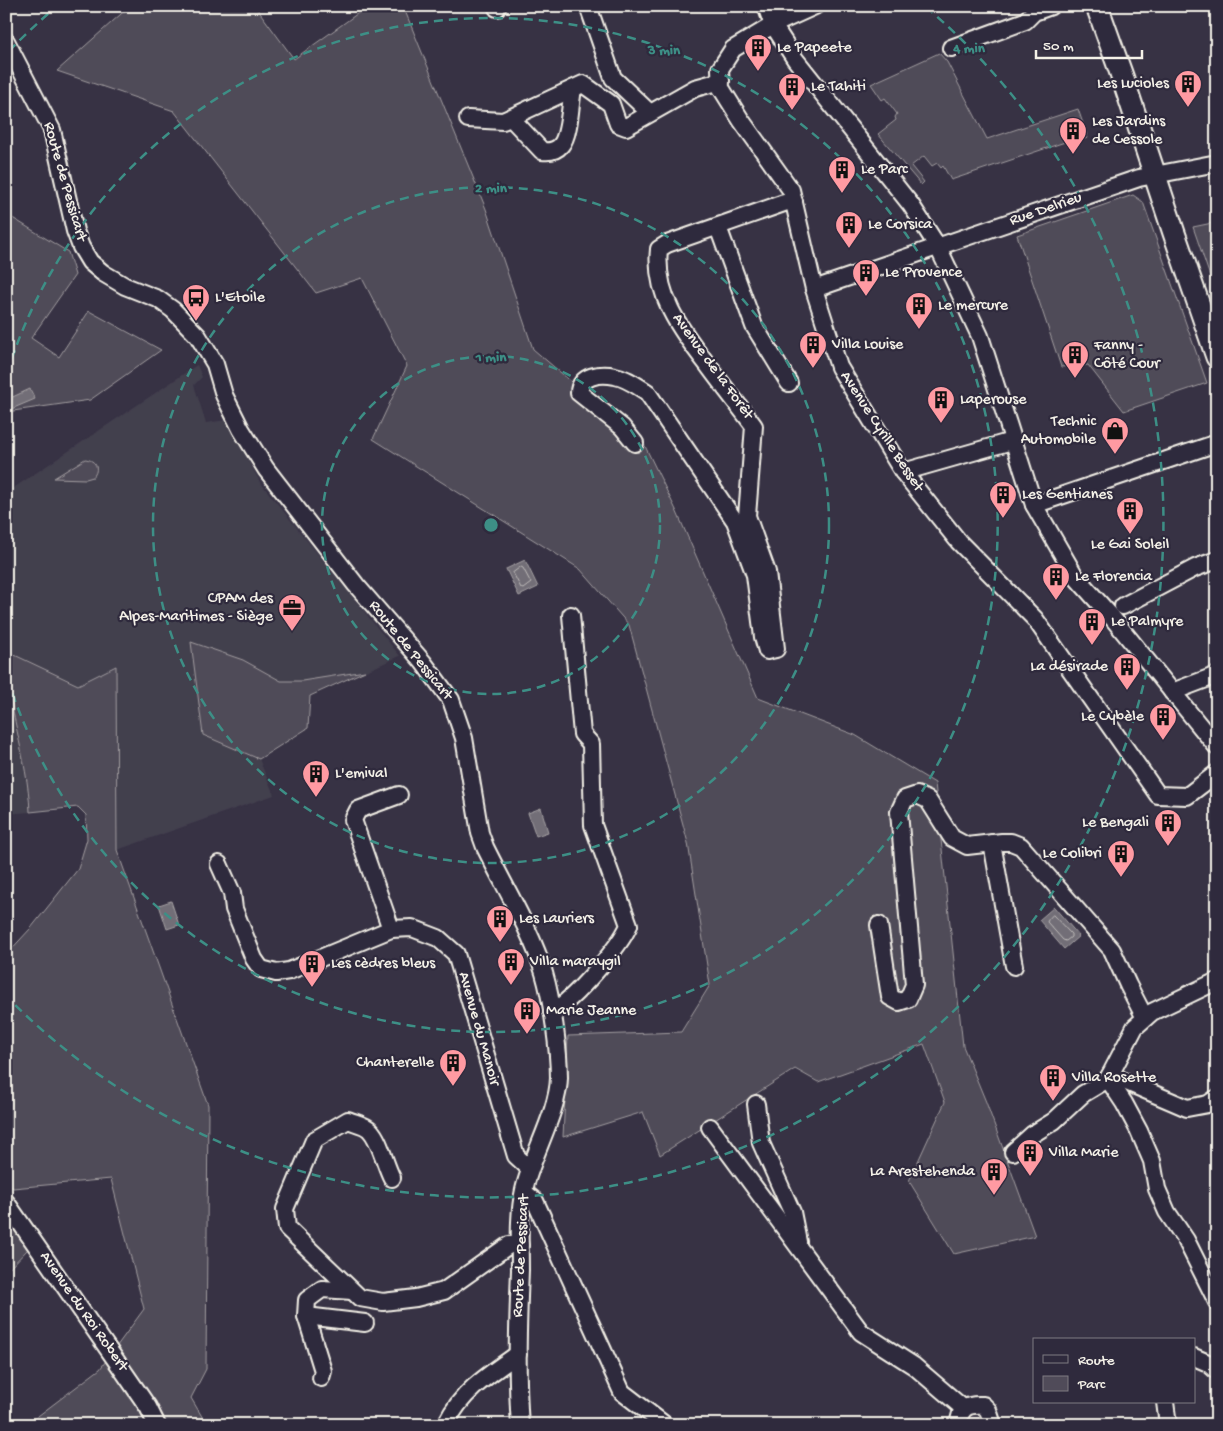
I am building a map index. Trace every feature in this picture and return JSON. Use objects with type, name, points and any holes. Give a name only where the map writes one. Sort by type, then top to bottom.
[{"type":"main road","points":[[1097,6],[1217,357]]},
{"type":"street","points":[[588,6],[613,78],[650,113]]},
{"type":"street","points":[[766,6],[773,25],[795,59],[910,205],[938,247],[980,336],[1012,441],[1034,504],[1075,576],[1110,615],[1217,747]]},
{"type":"street","points":[[468,119],[503,121],[583,84],[610,104],[618,124],[626,126],[696,88],[720,81],[720,69],[733,49],[773,25],[815,6]]},
{"type":"street","points":[[951,48],[1025,21],[1034,12],[1051,6]]},
{"type":"street","name":"Route de Pessicart","points":[[6,41],[52,130],[75,231],[81,247],[90,262],[112,280],[158,299],[173,310],[198,336],[215,364],[224,395],[241,429],[266,469],[356,584],[423,662],[451,700],[464,738],[484,847],[525,927],[544,973],[552,1012],[559,1078],[557,1093],[530,1169],[520,1219],[518,1354],[520,1425]]},
{"type":"street","name":"Avenue Cyrille Besset","points":[[720,81],[721,88],[741,120],[791,190],[814,289],[838,367],[903,472],[959,542],[1035,619],[1158,795],[1187,796],[1217,773]]},
{"type":"street","points":[[511,118],[542,151],[551,152],[560,146],[566,132],[572,89]]},
{"type":"street","name":"Rue Delrieu","points":[[814,289],[1155,174],[1217,163]]},
{"type":"street","name":"Avenue de la Forêt","points":[[635,444],[622,426],[579,393],[579,387],[585,380],[594,375],[615,376],[632,382],[647,392],[735,521],[755,575],[763,637],[767,650],[776,649],[767,572],[747,516],[754,426],[680,329],[660,282],[657,266],[659,249],[667,244],[794,201]]},
{"type":"street","points":[[718,226],[754,326],[790,383]]},
{"type":"street","points":[[903,472],[1012,441]]},
{"type":"street","points":[[1034,504],[1217,443]]},
{"type":"street","points":[[1123,606],[1194,568],[1217,560]]},
{"type":"street","points":[[552,1012],[561,1007],[575,994],[624,937],[629,925],[593,825],[591,744],[582,734],[571,615]]},
{"type":"street","points":[[1172,692],[1217,675]]},
{"type":"street","points":[[390,929],[353,820],[358,810],[399,795]]},
{"type":"street","points":[[879,925],[890,997],[899,1002],[908,999],[914,985],[899,812],[905,799],[917,795],[928,800],[952,838],[967,846],[1011,842],[1021,846],[1112,950],[1145,1018]]},
{"type":"street","points":[[992,843],[1014,966]]},
{"type":"street","name":"Avenue du Manoir","points":[[219,864],[232,893],[234,909],[254,960],[261,969],[276,973],[289,971],[390,929],[412,928],[438,938],[456,954],[516,1156],[530,1169]]},
{"type":"street","points":[[1013,1152],[1033,1134],[1054,1120],[1083,1094],[1109,1078],[1135,1027],[1152,1012],[1217,980]]},
{"type":"street","points":[[1109,1078],[1187,1108],[1208,1104],[1217,1098]]},
{"type":"street","points":[[1109,1078],[1139,1131],[1152,1161],[1157,1189],[1168,1212],[1186,1240],[1217,1302]]},
{"type":"street","points":[[756,1104],[761,1143],[792,1212],[800,1249]]},
{"type":"street","points":[[392,1178],[385,1164],[383,1154],[370,1129],[348,1120],[314,1140],[285,1209],[287,1228],[360,1298],[383,1302],[416,1298],[444,1291],[509,1245],[520,1245]]},
{"type":"street","points":[[710,1127],[861,1332],[914,1366],[963,1408]]},
{"type":"street","points":[[524,1192],[535,1201],[622,1392],[664,1425]]},
{"type":"street","name":"Avenue du Roi Robert","points":[[6,1202],[148,1407],[157,1425]]},
{"type":"street","points":[[321,1378],[324,1371],[306,1316],[307,1300],[322,1289],[352,1291]]},
{"type":"street","points":[[306,1316],[365,1323]]},
{"type":"street","points":[[448,1425],[447,1422],[455,1407],[473,1387],[518,1354]]},
{"type":"street","points":[[1196,1358],[1208,1363],[1217,1371]]},
{"type":"street","points":[[1166,1404],[1168,1425]]},
{"type":"street","points":[[959,1425],[960,1414],[963,1408],[969,1405],[982,1405],[988,1410],[993,1425]]},
{"type":"shaded area","points":[[197,365],[202,377],[194,385],[206,423],[226,420],[260,482],[400,656],[310,696],[308,728],[259,759],[274,795],[117,850],[116,666],[78,685],[6,651],[6,493]]},
{"type":"shaded area","points":[[6,672],[29,787],[30,812],[6,814]]},
{"type":"green space","points":[[130,6],[255,6],[294,59],[368,6],[403,6],[486,209],[533,349],[644,444],[676,510],[758,698],[855,735],[935,783],[963,1046],[986,1102],[1035,1236],[954,1254],[909,1181],[945,1102],[924,1044],[818,1082],[795,1069],[660,1155],[643,1112],[563,1137],[568,1036],[681,1032],[710,985],[688,843],[629,625],[580,569],[373,439],[407,366],[362,278],[316,293],[174,111],[57,71]]},
{"type":"green space","points":[[939,53],[947,62],[987,139],[1078,109],[1088,138],[1072,142],[1071,140],[951,180],[943,166],[941,168],[937,163],[932,166],[924,156],[911,166],[924,182],[921,185],[878,134],[896,120],[897,114],[885,98],[882,100],[871,84]]},
{"type":"green space","points":[[1133,195],[1143,202],[1207,383],[1124,411],[1088,365],[1061,367],[1017,235]]},
{"type":"green space","points":[[6,214],[68,252],[75,275],[31,338],[59,357],[89,311],[161,350],[90,400],[6,412]]},
{"type":"green space","points":[[1217,222],[1217,288],[1214,288],[1193,227]]},
{"type":"green space","points":[[85,459],[92,461],[96,465],[93,477],[86,479],[54,478]]},
{"type":"green space","points":[[191,642],[243,660],[281,681],[302,681],[365,671],[310,696],[308,728],[259,759],[203,735]]},
{"type":"green space","points":[[6,651],[78,685],[116,666],[117,850],[208,1105],[206,1369],[191,1398],[207,1425],[26,1425],[100,1369],[144,1309],[111,1179],[13,1188],[6,1180],[6,955],[31,928],[78,869],[87,839],[86,815],[78,807],[30,812],[25,772],[9,692]]},
{"type":"green space","points":[[6,1216],[29,1248],[6,1272]]},
{"type":"water","points":[[30,389],[35,399],[9,410],[6,400]]},
{"type":"water","points":[[525,560],[538,587],[519,596],[506,569]]},
{"type":"water","points":[[541,808],[548,832],[536,836],[528,813]]},
{"type":"water","points":[[171,901],[179,925],[167,929],[159,905]]},
{"type":"water","points":[[1054,907],[1079,936],[1064,949],[1039,920]]},
{"type":"place","name":"Le Papeete","points":[[758,72]]},
{"type":"place","name":"Les Lucioles","points":[[1188,108]]},
{"type":"place","name":"Le Tahiti","points":[[792,111]]},
{"type":"place","name":"Les Jardins de Cessole","points":[[1073,155]]},
{"type":"place","name":"Le Parc","points":[[842,194]]},
{"type":"place","name":"Le Corsica","points":[[849,249]]},
{"type":"place","name":"Le Provence","points":[[866,297]]},
{"type":"place","name":"L'Etoile","points":[[196,322]]},
{"type":"place","name":"Le mercure","points":[[919,330]]},
{"type":"place","name":"Villa Louise","points":[[813,369]]},
{"type":"place","name":"Fanny - Côté Cour","points":[[1075,379]]},
{"type":"place","name":"Laperouse","points":[[941,424]]},
{"type":"place","name":"Technic Automobile","points":[[1115,455]]},
{"type":"place","name":"Les Gentianes","points":[[1003,519]]},
{"type":"place","name":"Le Gai Soleil","points":[[1130,535]]},
{"type":"place","name":"Le Florencia","points":[[1056,601]]},
{"type":"place","name":"CPAM des Alpes-Maritimes - Siège","points":[[292,632]]},
{"type":"place","name":"Le Palmyre","points":[[1092,646]]},
{"type":"place","name":"La désirade","points":[[1127,691]]},
{"type":"place","name":"Le Cybèle","points":[[1163,741]]},
{"type":"place","name":"L'emival","points":[[316,798]]},
{"type":"place","name":"Le Bengali","points":[[1168,847]]},
{"type":"place","name":"Le Colibri","points":[[1121,878]]},
{"type":"place","name":"Les Lauriers","points":[[500,943]]},
{"type":"place","name":"Villa maraygil","points":[[511,986]]},
{"type":"place","name":"Les cèdres bleus","points":[[312,988]]},
{"type":"place","name":"Marie Jeanne","points":[[527,1035]]},
{"type":"place","name":"Chanterelle","points":[[453,1087]]},
{"type":"place","name":"Villa Rosette","points":[[1053,1102]]},
{"type":"place","name":"Villa Marie","points":[[1030,1177]]},
{"type":"place","name":"La Arestehenda","points":[[994,1196]]}]
